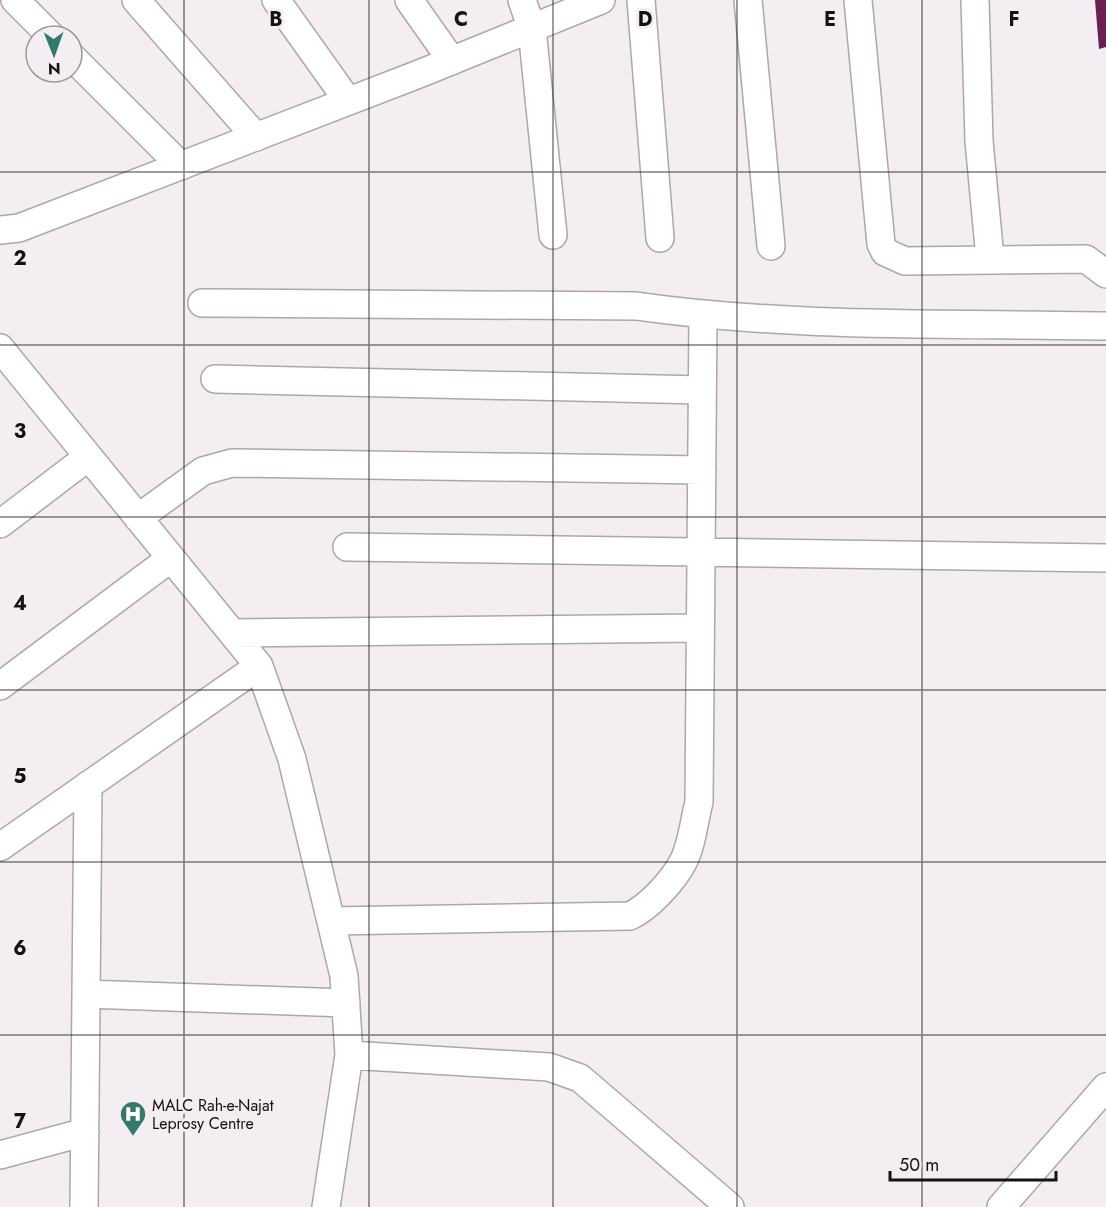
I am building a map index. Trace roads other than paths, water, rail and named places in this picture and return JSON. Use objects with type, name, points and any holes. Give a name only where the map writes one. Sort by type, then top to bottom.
[{"type":"street","points":[[15,0],[39,24]]},
{"type":"street","points":[[136,0],[256,136]]},
{"type":"street","points":[[276,0],[348,101]]},
{"type":"street","points":[[408,0],[452,61]]},
{"type":"street","points":[[522,0],[532,29],[553,235]]},
{"type":"street","points":[[0,230],[19,228],[452,61],[601,0]]},
{"type":"street","points":[[641,0],[660,238]]},
{"type":"street","points":[[748,0],[771,246]]},
{"type":"street","points":[[858,0],[881,244],[885,252],[893,258],[905,261],[990,258],[1086,259],[1106,274]]},
{"type":"street","points":[[975,0],[980,141],[990,258]]},
{"type":"street","points":[[84,69],[181,166]]},
{"type":"street","points":[[202,303],[636,306],[703,315],[792,320],[1106,326]]},
{"type":"street","points":[[331,921],[630,915],[642,910],[683,862],[699,802],[703,315]]},
{"type":"street","points":[[3,357],[259,666],[292,759],[344,976],[349,1055],[326,1207]]},
{"type":"street","points":[[214,379],[702,390]]},
{"type":"street","points":[[0,524],[88,457]]},
{"type":"street","points":[[138,518],[203,471],[232,463],[702,470]]},
{"type":"street","points":[[347,547],[701,554],[1106,558]]},
{"type":"street","points":[[0,686],[171,558]]},
{"type":"street","points":[[232,633],[700,628]]},
{"type":"street","points":[[1,843],[259,666]]},
{"type":"street","points":[[84,1207],[88,785]]},
{"type":"street","points":[[86,994],[346,1003]]},
{"type":"street","points":[[349,1055],[549,1067],[561,1070],[580,1078],[730,1207]]},
{"type":"street","points":[[1001,1207],[1106,1087]]},
{"type":"street","points":[[0,1155],[85,1132]]},
{"type":"place","name":"MALC Rah-e-Najat Leprosy Centre","points":[[133,1137]]}]
